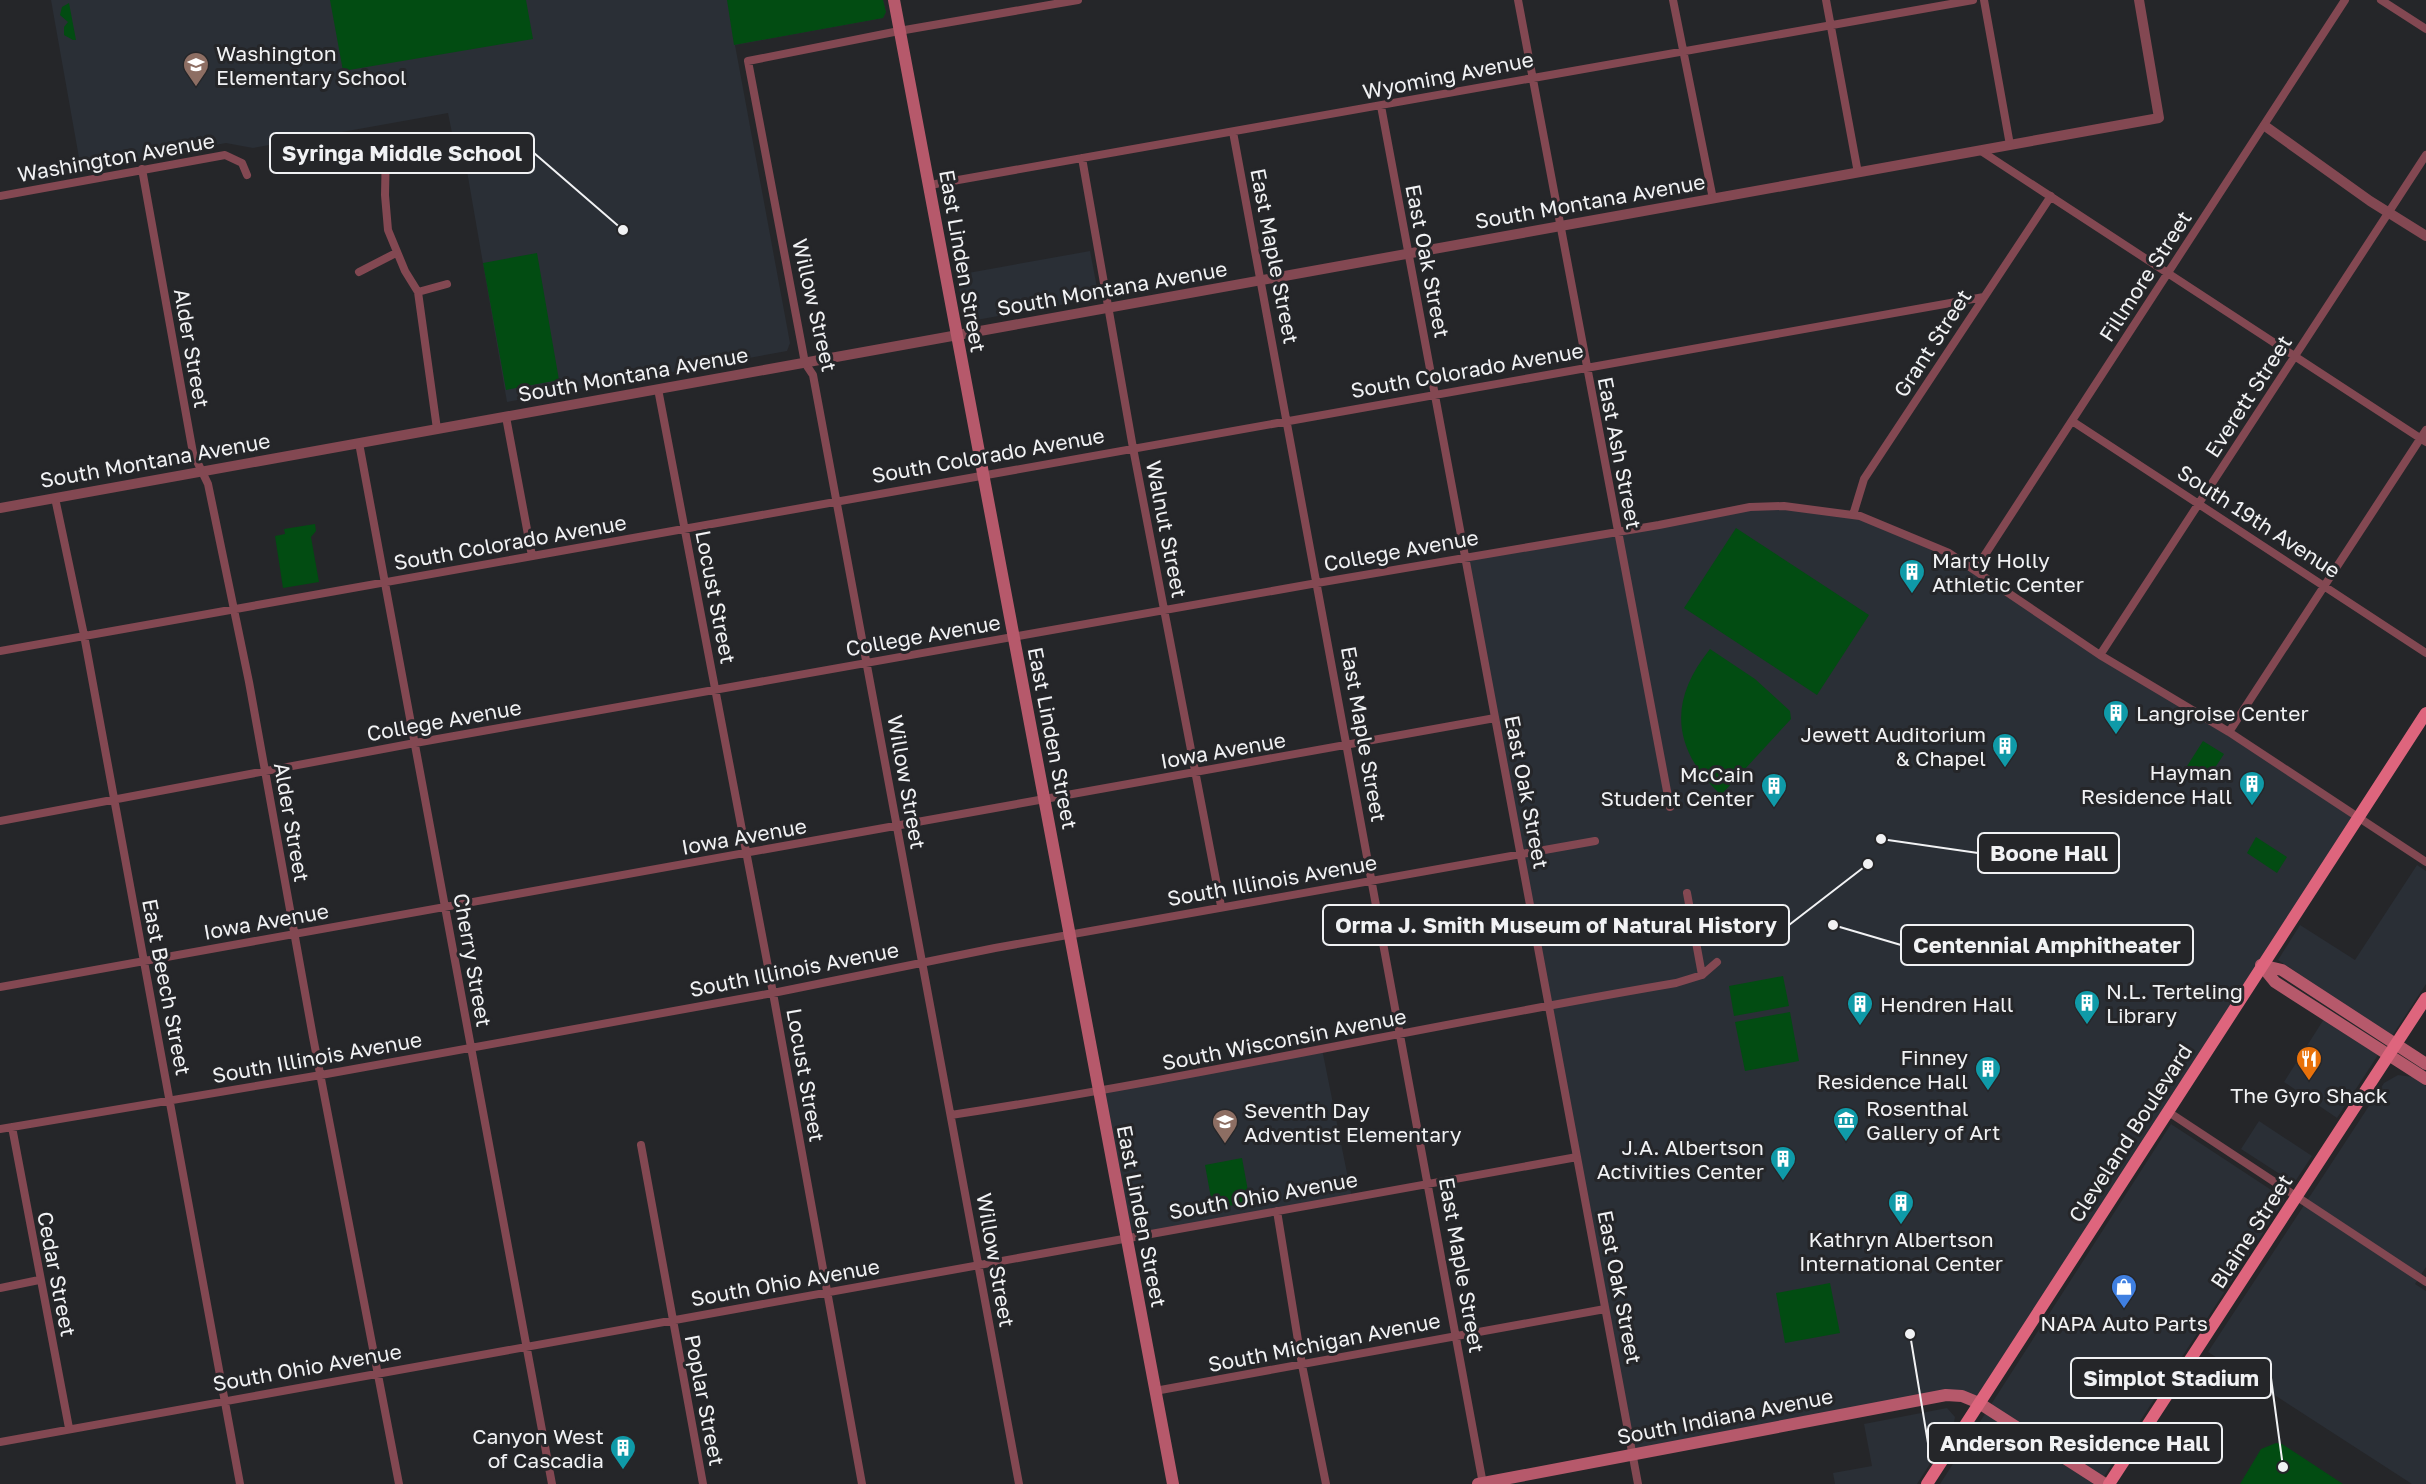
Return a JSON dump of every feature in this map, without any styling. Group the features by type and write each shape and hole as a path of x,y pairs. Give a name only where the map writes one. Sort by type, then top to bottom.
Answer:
{"main road":[{"name":"East Linden Street","path":"894,0 1173,1484"},
{"name":"Cleveland Boulevard","path":"1927,1484 2426,713"},
{"path":"2261,965 2275,982 2393,1049 2426,1064"},
{"name":"Blaine Street","path":"2107,1484 2426,998"},
{"path":"2393,1049 2426,1079"},
{"name":"South Indiana Avenue","path":"1481,1484 1946,1395 1962,1396 1979,1403 2107,1484"}],"street":[{"path":"899,31 1078,0"},
{"name":"East Ash Street","path":"1518,0 1670,807"},
{"path":"1674,0 1713,199"},
{"path":"1827,0 1858,173"},
{"name":"Wyoming Avenue","path":"930,184 1973,0"},
{"path":"1984,0 2010,146"},
{"name":"South Montana Avenue","path":"0,508 2159,118 2139,0"},
{"name":"Fillmore Street","path":"1975,570 2345,0"},
{"path":"2380,0 2426,30"},
{"name":"Willow Street","path":"899,31 748,62 805,363 813,375 1018,1484"},
{"name":"East Oak Street","path":"1381,106 1638,1484"},
{"path":"2265,126 2389,213 2426,236"},
{"name":"East Maple Street","path":"1233,132 1429,1184 1481,1484"},
{"path":"386,147 388,230 396,253 418,292 437,429"},
{"path":"1981,151 2423,440"},
{"name":"Washington Avenue","path":"0,196 225,155 237,159 247,175"},
{"name":"Everett Street","path":"2100,655 2426,155"},
{"name":"Walnut Street","path":"1082,158 1133,447 1221,906"},
{"name":"Alder Street","path":"142,169 193,453 208,484 265,771 399,1484"},
{"name":"Grant Street","path":"1853,515 1864,479 2051,196"},
{"path":"359,272 396,253"},
{"path":"418,292 447,284"},
{"name":"South Colorado Avenue","path":"0,651 1133,447 1984,297"},
{"name":"Locust Street","path":"658,389 773,993 862,1484"},
{"path":"506,417 532,556"},
{"name":"South 19th Avenue","path":"2072,421 2426,652"},
{"path":"2229,732 2423,440 2426,430"},
{"name":"Cherry Street","path":"359,443 552,1484"},
{"name":"East Beech Street","path":"56,498 84,635 240,1484"},
{"name":"College Avenue","path":"0,821 415,743 1317,583 1750,507 1784,506 1853,515 1884,524 1949,553 2100,655 2229,732 2426,862"},
{"name":"Iowa Avenue","path":"0,987 1495,718"},
{"name":"South Illinois Avenue","path":"0,1129 321,1075 773,993 922,962 1221,906 1595,841"},
{"path":"1687,893 1702,975"},
{"path":"1702,975 1717,962"},
{"name":"South Wisconsin Avenue","path":"951,1115 1099,1092 1690,980 1702,975"},
{"path":"2167,1111 2426,1282"},
{"name":"Cedar Street","path":"12,1127 39,1280 69,1428"},
{"name":"Poplar Street","path":"640,1145 702,1484"},
{"name":"South Ohio Avenue","path":"0,1442 1577,1157"},
{"path":"1277,1211 1302,1365 1326,1484"},
{"path":"0,1288 39,1280"},
{"name":"South Michigan Avenue","path":"1155,1391 1605,1308"}],"shaded area":[{"path":"51,0 883,0 886,12 883,18 735,45 790,343 787,351 507,402 463,148 455,148 448,113 253,148 226,143 81,169"},
{"path":"1090,251 1099,298 965,322 957,275"},
{"path":"1750,507 1860,516 1949,553 2358,818 1979,1403 1962,1396 1632,1453 1465,557"},
{"path":"2417,865 2426,871 2426,984 2392,1036 2278,960 2300,925 2355,960"},
{"path":"2324,1019 2378,1055 2337,1118 2284,1082"},
{"name":"Seventh Day Adventist Elementary","path":"1322,1049 1352,1198 1126,1237 1099,1092"},
{"path":"2398,1075 2413,1077 2426,1086 2426,1267 2415,1284 2426,1291 2426,1484 2412,1484 2208,1352 2384,1083"},
{"path":"2259,1121 2312,1156 2294,1183 2241,1149"},
{"path":"2171,1124 2285,1199 2099,1484 1940,1484"},
{"path":"1947,1408 1955,1417 1953,1428 1917,1484 1835,1484 1833,1473 1872,1466 1864,1424"}],"green space":[{"path":"330,0 526,0 533,39 343,71"},
{"path":"727,0 883,0 886,12 883,18 734,45"},
{"path":"69,3 76,40 64,35 64,27 68,22 60,15 62,7"},
{"path":"537,253 559,380 506,390 483,263"},
{"path":"315,524 316,531 311,537 319,582 283,588 275,536 285,534 284,529"},
{"path":"1736,528 1869,615 1817,695 1684,608"},
{"path":"1710,649 1755,679 1790,711 1791,719 1721,795 1705,778 1693,760 1685,742 1681,724 1682,706 1687,687 1696,668"},
{"path":"2203,741 2224,754 2205,783 2184,771"},
{"path":"2256,837 2287,857 2277,873 2247,853"},
{"path":"1783,976 1789,1006 1734,1016 1729,986"},
{"path":"1790,1012 1799,1061 1745,1071 1735,1022"},
{"path":"1242,1158 1250,1202 1213,1209 1205,1165"},
{"path":"1830,1283 1840,1333 1785,1343 1776,1293"},
{"path":"2276,1443 2282,1444 2343,1484 2240,1484 2261,1449"}],"place":[{"name":"Washington Elementary School","path":"196,88"},
{"name":"Syringa Middle School","path":"623,230"},
{"name":"Marty Holly Athletic Center","path":"1912,595"},
{"name":"Langroise Center","path":"2116,736"},
{"name":"Jewett Auditorium & Chapel","path":"2005,769"},
{"name":"Hayman Residence Hall","path":"2252,807"},
{"name":"McCain Student Center","path":"1774,809"},
{"name":"Boone Hall","path":"1881,839"},
{"name":"Orma J. Smith Museum of Natural History","path":"1868,864"},
{"name":"Centennial Amphitheater","path":"1833,925"},
{"name":"N.L. Terteling Library","path":"2087,1026"},
{"name":"Hendren Hall","path":"1860,1027"},
{"name":"The Gyro Shack","path":"2309,1082"},
{"name":"Finney Residence Hall","path":"1988,1092"},
{"name":"Rosenthal Gallery of Art","path":"1846,1143"},
{"name":"Seventh Day Adventist Elementary","path":"1225,1145"},
{"name":"J.A. Albertson Activities Center","path":"1783,1182"},
{"name":"Kathryn Albertson International Center","path":"1901,1226"},
{"name":"NAPA Auto Parts","path":"2124,1310"},
{"name":"Anderson Residence Hall","path":"1910,1334"},
{"name":"Simplot Stadium","path":"2283,1467"},
{"name":"Canyon West of Cascadia","path":"623,1471"}]}
